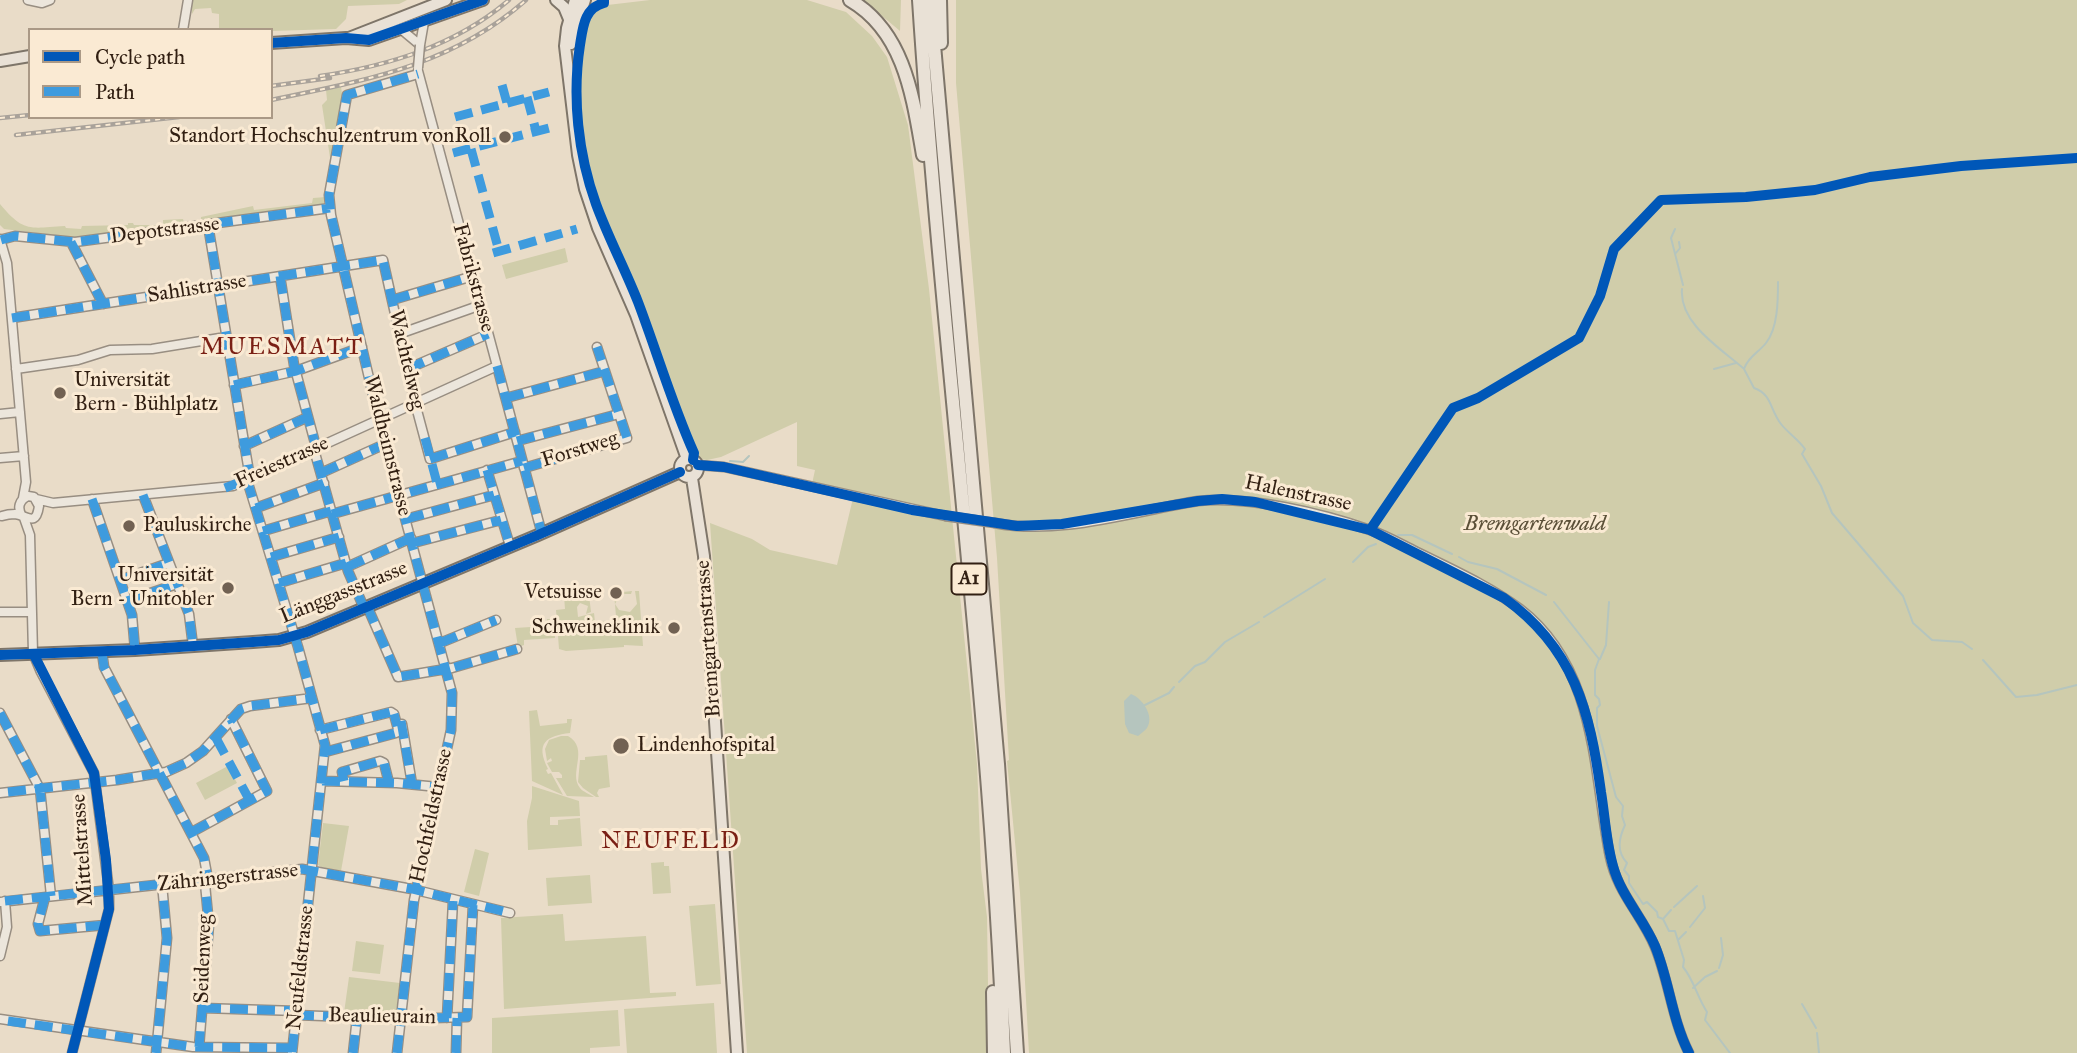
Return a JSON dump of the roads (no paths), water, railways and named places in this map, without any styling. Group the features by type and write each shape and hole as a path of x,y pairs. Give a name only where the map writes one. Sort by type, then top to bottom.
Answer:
{"highway":[{"path":"850,0 879,22 901,62 912,97 934,200"},
{"name":"A1","path":"919,0 934,200 977,661 1004,1053"},
{"name":"A1","path":"930,0 998,764 1017,1053"},
{"path":"940,0 941,110"},
{"path":"994,1053 992,952 996,915"},
{"path":"1014,1004 1024,1053"}],"main road":[{"path":"346,38 426,4 446,0"},
{"path":"273,43 346,38 369,40 483,0"},
{"path":"556,0 565,7 569,19"},
{"path":"575,0 565,46 578,155 585,189 598,228 636,316 687,459"},
{"path":"568,68 573,33 585,0"},
{"path":"424,22 426,4"},
{"path":"0,61 28,56"},
{"path":"687,459 698,465 697,474 692,478 686,478 680,472 680,466 687,459"},
{"name":"Länggassstrasse","path":"0,655 135,650 278,640 295,636 542,534 680,472"},
{"name":"Bremgartenstrasse","path":"692,478 704,556 737,1053"}],"street":[{"path":"28,0 43,3 50,0"},
{"path":"183,28 188,0"},
{"name":"Fabrikstrasse","path":"424,22 419,41 418,71 542,534"},
{"path":"402,30 419,41"},
{"name":"Waldheimstrasse","path":"418,71 347,94 329,195 379,420 423,582"},
{"name":"Depotstrasse","path":"0,240 15,236 71,242 330,208"},
{"name":"Neufeldstrasse","path":"208,225 249,479 295,636 325,752 292,1050"},
{"path":"0,240 7,263 24,456 26,482 19,508 30,535 34,655"},
{"path":"71,242 73,251 103,304"},
{"name":"Sahlistrasse","path":"12,318 383,260"},
{"name":"Wachtelweg","path":"383,260 430,459 516,437"},
{"path":"280,276 296,371 346,565 397,677 447,668 517,649"},
{"path":"392,300 473,276"},
{"path":"399,334 481,305"},
{"path":"407,369 488,334"},
{"path":"16,369 78,360 110,350 152,349 226,337"},
{"path":"234,385 296,371 362,347"},
{"name":"Forstweg","path":"523,464 625,440 627,436 597,347"},
{"name":"Freiestrasse","path":"36,498 53,503 225,488 497,366"},
{"path":"506,398 605,371"},
{"path":"0,414 20,412"},
{"path":"516,437 620,414"},
{"path":"244,446 308,417"},
{"path":"256,508 322,478 385,444"},
{"path":"0,458 24,456"},
{"path":"263,531 487,470 523,464"},
{"name":"Halenstrasse","path":"698,465 724,467 945,516 1017,526 1053,526 1198,500 1255,502 1379,533 1485,587 1522,611 1556,648 1576,684 1598,770 1613,868 1623,893 1654,944 1689,1053"},
{"path":"487,470 510,546"},
{"path":"26,482 39,506 30,535"},
{"path":"143,495 191,618 193,646"},
{"path":"406,519 494,495"},
{"path":"1,516 22,499 28,496 36,498"},
{"path":"92,499 134,624 135,650"},
{"name":"Freiestrasse","path":"37,515 53,503"},
{"path":"1,516 30,519 37,515"},
{"path":"279,583 346,565 412,540 500,520"},
{"path":"271,557 339,537"},
{"path":"120,580 169,563"},
{"name":"Hochfeldstrasse","path":"397,1053 416,890 453,717 447,668 423,582"},
{"path":"127,601 177,584"},
{"path":"0,612 32,612"},
{"path":"440,643 496,620"},
{"name":"Seidenweg","path":"102,652 104,667 204,858 209,925 199,1047"},
{"name":"Mittelstrasse","path":"34,655 93,769 97,782 109,890 105,925 72,1053"},
{"path":"0,793 160,774 198,755 241,709 312,698"},
{"path":"320,730 391,712 401,719 412,784"},
{"path":"0,713 40,789 48,897 38,924 40,931 105,925"},
{"path":"325,752 396,733 398,730 394,714"},
{"path":"191,832 267,791 231,719"},
{"path":"344,781 342,772 380,761 384,764 389,783"},
{"path":"322,781 438,787"},
{"name":"Zähringerstrasse","path":"3,902 302,869 416,890 510,913"},
{"path":"156,1053 167,938 162,884"},
{"path":"453,901 452,1018 456,1053"},
{"path":"0,956 7,927 3,902"},
{"name":"Beaulieurain","path":"203,1008 401,1019 467,1017 473,905"},
{"path":"353,1053 357,1017"},
{"path":"0,1019 199,1047 292,1050"}],"waterway":[{"path":"1675,229 1671,238 1683,285"},
{"path":"1676,253 1680,248 1679,242"},
{"path":"1778,282 1773,330 1766,343 1744,369 1754,388 1768,398 1777,419 1805,449 1802,454 1821,486 1832,513 1903,596 1913,623 1932,640 1962,642 1972,649"},
{"path":"1682,289 1687,313 1694,324 1743,368"},
{"path":"1714,369 1736,363"},
{"path":"730,461 743,462 749,456"},
{"path":"1398,535 1412,535 1452,554"},
{"path":"1353,562 1368,547 1376,544"},
{"path":"1459,557 1497,569 1546,595"},
{"path":"1264,617 1325,579"},
{"path":"1554,602 1599,659 1595,670 1595,695 1600,705 1597,708 1597,726 1616,797 1623,806 1625,825 1620,849 1627,863 1624,870 1629,876 1629,883 1643,904 1647,902 1657,912 1658,917 1663,919 1669,931 1675,931 1684,960 1683,967 1707,1012 1705,1020 1730,1053"},
{"path":"1600,659 1606,645 1609,602"},
{"path":"1179,682 1225,642 1259,622"},
{"path":"1983,660 2016,697 2077,685"},
{"path":"1145,705 1169,693 1174,687"},
{"path":"1674,907 1697,886"},
{"path":"1690,927 1705,908 1703,896"},
{"path":"1663,919 1671,910"},
{"path":"1679,939 1686,932"},
{"path":"1719,968 1723,955 1721,938"},
{"path":"1693,988 1717,971"},
{"path":"1802,1004 1816,1028"},
{"path":"1817,1033 1819,1053"}],"railway":[{"path":"320,76 371,66 420,52 466,30 509,0"},
{"path":"273,100 374,77 437,55 468,41 526,0"},
{"path":"273,86 330,78"},
{"path":"0,118 28,115"},
{"path":"16,135 161,119"}],"place":[{"name":"Standort Hochschulzentrum vonRoll","path":"505,137"},
{"name":"Universität Bern - Bühlplatz","path":"60,393"},
{"name":"Pauluskirche","path":"129,526"},
{"name":"Universität Bern - Unitobler","path":"228,588"},
{"name":"Vetsuisse","path":"616,593"},
{"name":"Schweineklinik","path":"674,628"},
{"name":"Lindenhofspital","path":"621,746"}],"district":[{"name":"MUESMATT","path":"282,348"},
{"name":"NEUFELD","path":"671,842"}],"park label":[{"name":"Bremgartenwald","path":"1535,525"}]}
